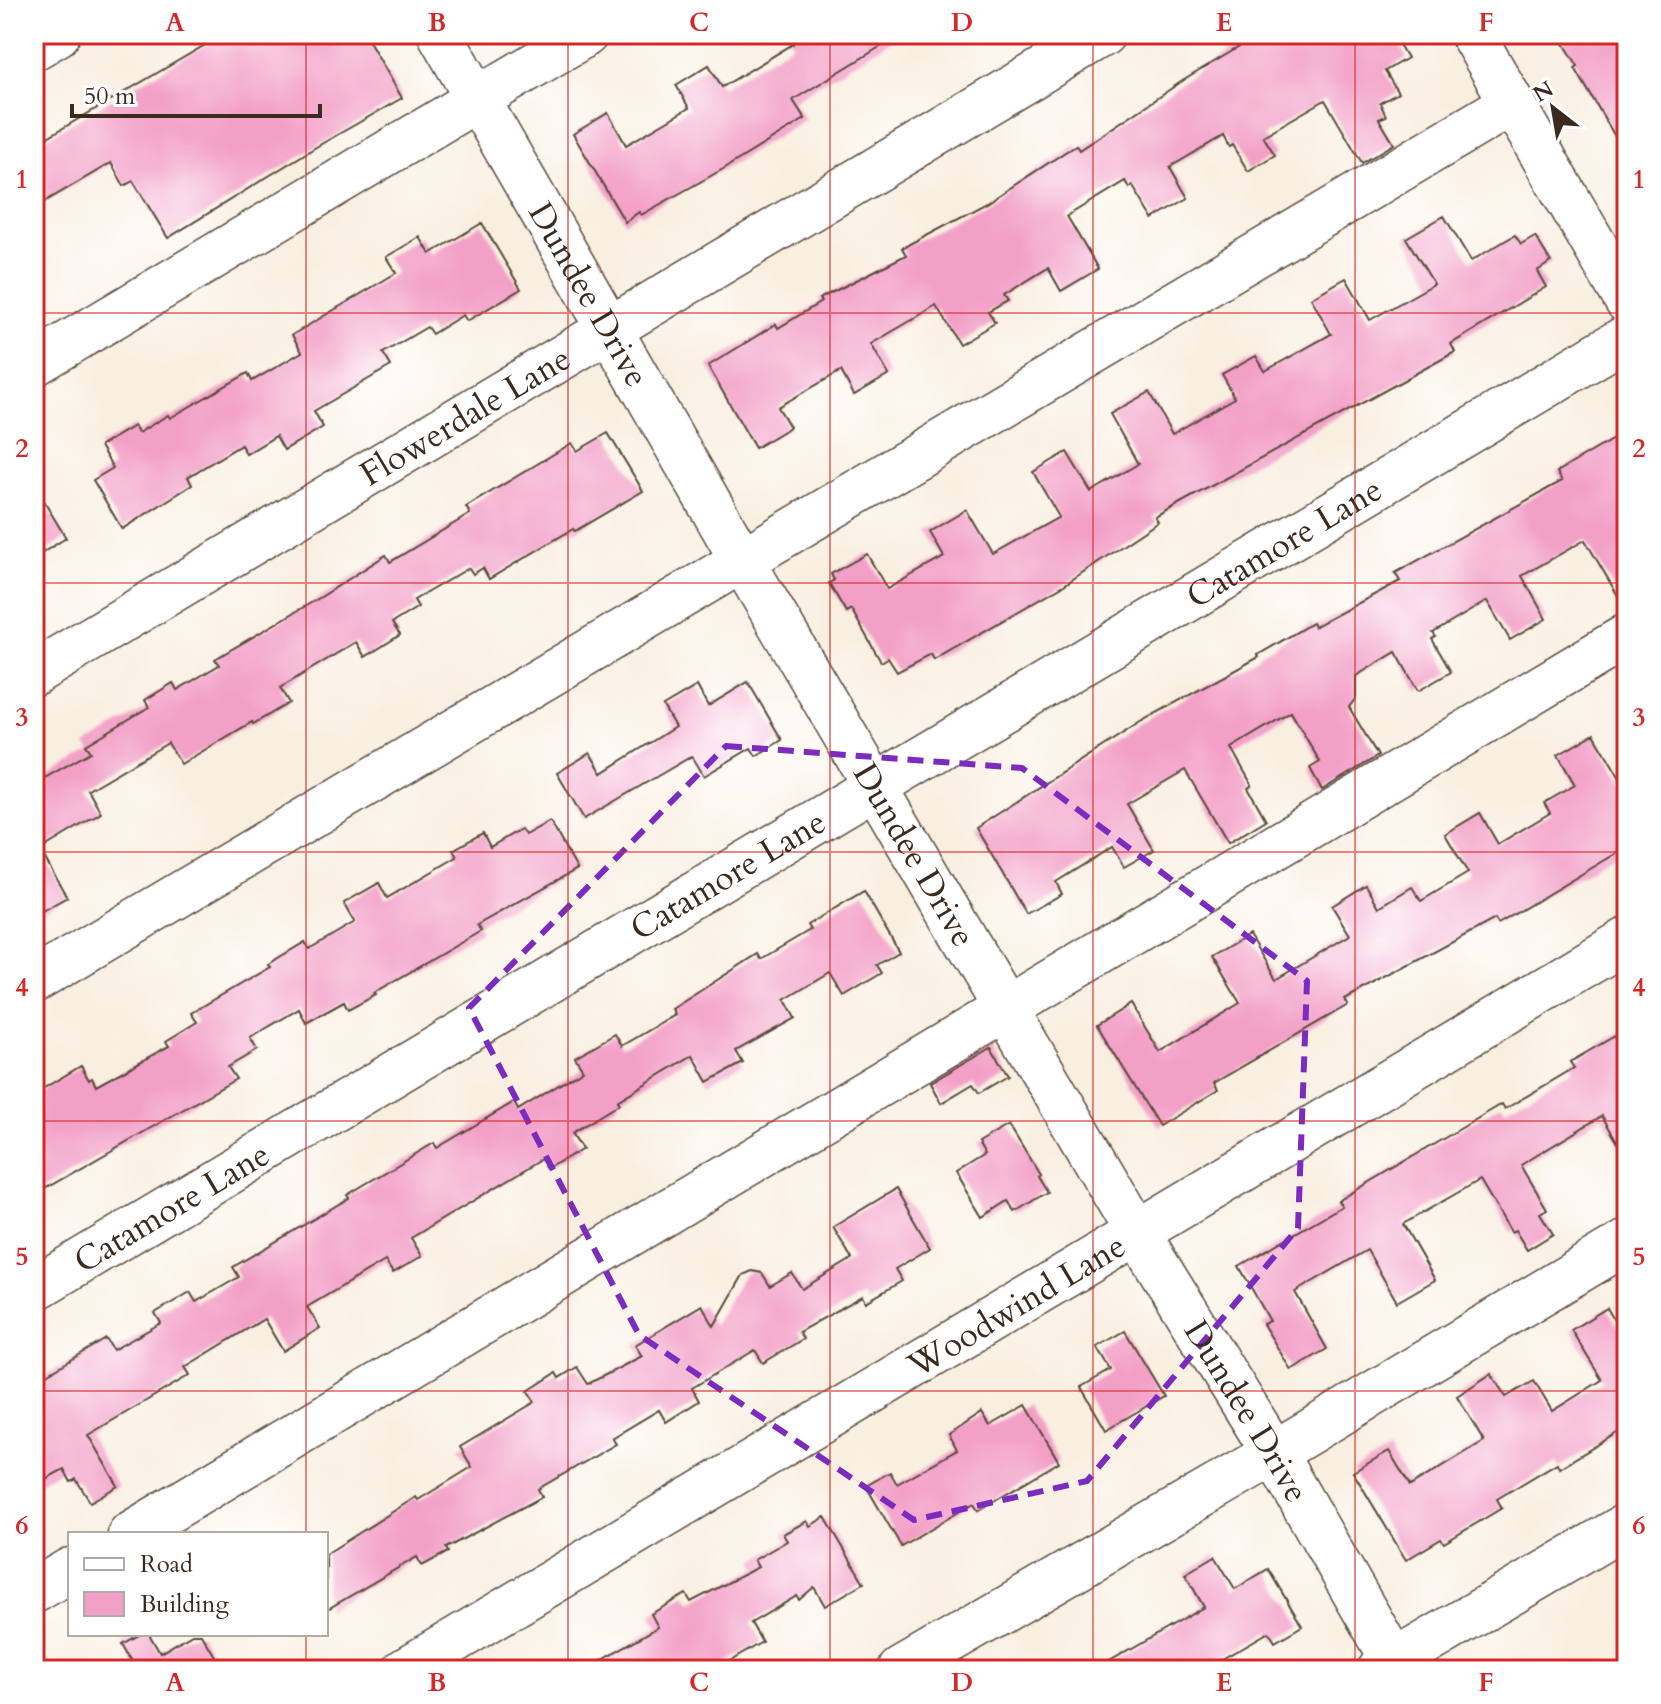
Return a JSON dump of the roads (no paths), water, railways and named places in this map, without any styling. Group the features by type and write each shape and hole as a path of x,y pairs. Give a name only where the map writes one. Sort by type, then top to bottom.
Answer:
{"street":[{"path":"34,48 58,34"},
{"name":"Dundee Drive","path":"440,34 742,560 1137,1232 1274,1453 1391,1667"},
{"path":"34,364 586,34"},
{"name":"Flowerdale Lane","path":"34,673 1103,34"},
{"path":"1472,34 1627,301"},
{"path":"34,981 1512,103"},
{"name":"Catamore Lane","path":"34,1289 1627,337"},
{"path":"133,1532 1627,636"},
{"name":"Woodwind Lane","path":"405,1670 1627,940"},
{"path":"901,1670 1274,1453 1627,1242"},
{"path":"1391,1667 1627,1525"},
{"path":"34,1591 68,1571"}]}
